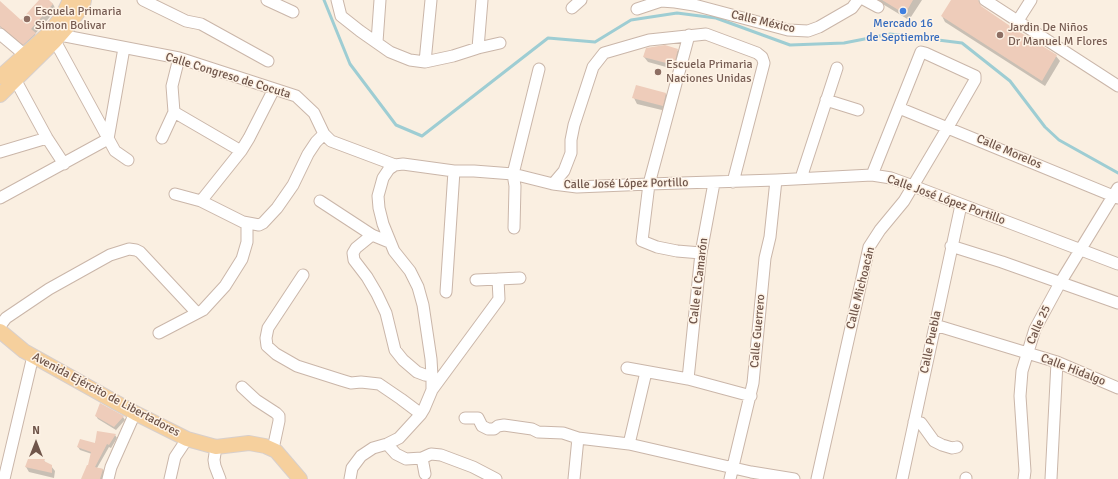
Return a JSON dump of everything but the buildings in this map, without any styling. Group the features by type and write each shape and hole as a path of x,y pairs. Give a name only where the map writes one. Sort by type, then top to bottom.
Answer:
{"main road":[{"path":"0,77 49,33 63,15 70,0"},
{"path":"0,95 16,81 69,25 83,5 84,0"},
{"name":"Avenida Ejército de Libertadores","path":"0,331 24,351 135,413 187,439 216,447 249,443 273,449"},
{"path":"273,449 276,450 300,479"}],"street":[{"path":"143,0 186,21 201,24 268,60"},
{"path":"267,0 293,12"},
{"path":"337,0 341,16 390,52 410,60 426,62 500,43"},
{"path":"376,42 380,0"},
{"path":"426,62 431,0"},
{"path":"478,48 482,0"},
{"path":"572,8 581,0"},
{"name":"Calle México","path":"637,9 661,1 675,2 694,5 788,30 808,31 819,27 852,8 858,0"},
{"path":"865,0 878,7"},
{"path":"985,0 1118,86"},
{"path":"1018,22 1031,0"},
{"path":"0,34 25,55"},
{"path":"553,184 567,165 571,153 571,140 574,125 594,67 604,53 649,40 706,34 757,53 762,57 764,63 733,182"},
{"path":"689,35 649,184 642,241 657,247 677,251 701,253"},
{"path":"57,38 108,139 115,151 128,160"},
{"name":"Calle Congreso de Cocuta","path":"57,38 179,58 296,96 314,113 324,134"},
{"path":"108,139 124,48"},
{"name":"Calle Michoacán","path":"817,479 869,247 880,230 904,201 975,80 975,76 921,52 899,108"},
{"path":"162,138 174,112 172,86 179,58"},
{"path":"801,178 837,68"},
{"path":"514,228 515,186 513,174 539,69"},
{"path":"16,81 47,138 64,164"},
{"path":"201,201 241,151 274,89"},
{"path":"826,100 858,110"},
{"path":"872,176 899,108"},
{"name":"Calle Morelos","path":"899,108 1116,194"},
{"path":"174,112 241,151"},
{"path":"176,194 201,201 243,222 259,225 264,223 277,208 293,185 308,154 316,142 324,134 331,141 395,165"},
{"path":"0,152 16,149 47,138"},
{"path":"0,198 108,139"},
{"name":"Calle José López Portillo","path":"395,165 403,164 454,171 513,174 553,184 577,187 714,183 801,178 872,176 891,178 1118,264"},
{"path":"395,165 389,169 383,178 378,196 379,208 389,242 394,251 410,271 418,288 422,305 432,376 432,390"},
{"path":"446,292 454,171"},
{"name":"Calle Guerrero","path":"730,479 753,383 765,258 770,237 776,180"},
{"name":"Calle el Camarón","path":"688,379 701,253 714,183"},
{"name":"Calle 25","path":"1024,479 1025,471 1020,396 1022,371 1027,352 1035,329 1060,283 1116,194"},
{"path":"320,200 372,236 389,242"},
{"name":"Calle Puebla","path":"902,479 961,205"},
{"path":"159,333 203,310 225,286 242,259 247,242 247,223"},
{"path":"372,236 352,252 354,260 377,294 386,314 395,350 403,360 417,372 432,376"},
{"path":"951,246 1002,262 1118,303"},
{"path":"0,326 6,318 37,297 96,262 110,255 129,249 140,252 197,313"},
{"path":"303,275 268,328 266,338 268,346 276,354 296,366 352,383 361,382 380,384 421,414"},
{"path":"476,280 520,278"},
{"path":"350,479 352,468 361,456 373,448 387,444 399,438 421,414 432,390 499,299 498,279"},
{"name":"Calle Hidalgo","path":"935,325 1057,362 1118,388"},
{"path":"4,479 33,356"},
{"path":"1051,479 1057,362"},
{"path":"627,368 688,379 751,396"},
{"path":"629,444 646,372"},
{"path":"242,387 256,400 276,413 278,416 279,421 273,449"},
{"path":"108,479 111,467 135,413"},
{"path":"465,418 478,418 482,426 488,429 494,429 498,426 504,425 538,432 563,433 578,438 629,444 794,479"},
{"path":"914,422 921,423 934,441 952,448 957,447"},
{"path":"574,479 578,438"},
{"path":"170,479 175,458 187,439"},
{"path":"387,444 396,454 406,459 422,458 431,454 440,455 473,467 496,479"},
{"path":"216,447 214,460 220,479"},
{"path":"422,458 425,474"}],"waterway":[{"path":"324,0 350,64 396,125 422,136 548,38 595,42 631,20 677,13 716,18 790,45 844,43 890,34 962,43 1010,81 1045,127 1059,140 1118,173"}],"place":[{"name":"Mercado 16 de Septiembre","path":"903,11"},
{"name":"Escuela Primaria Simon Bolivar","path":"27,19"},
{"name":"Jardin De Niños Dr Manuel M Flores","path":"1000,35"},
{"name":"Escuela Primaria Naciones Unidas","path":"658,72"}]}
